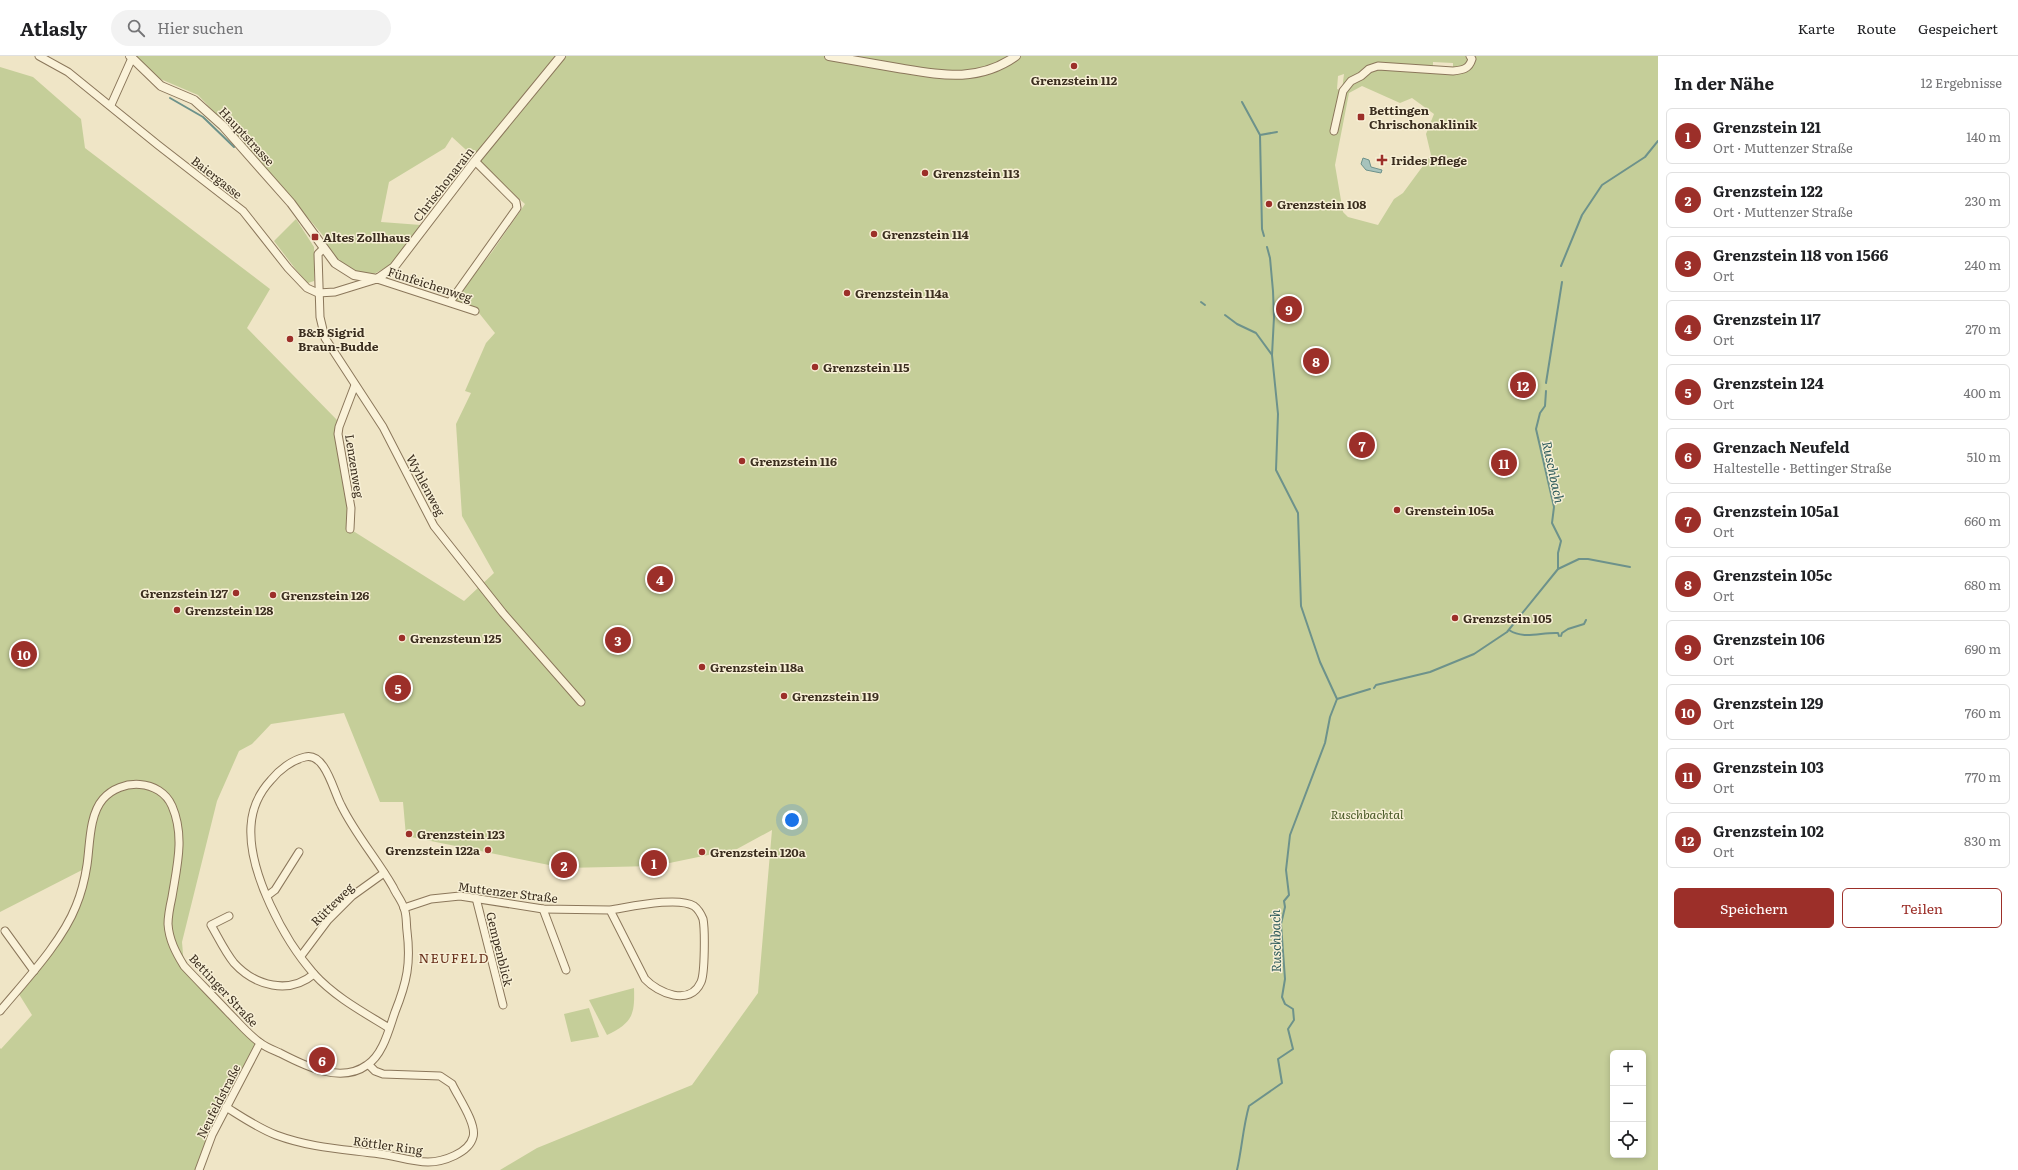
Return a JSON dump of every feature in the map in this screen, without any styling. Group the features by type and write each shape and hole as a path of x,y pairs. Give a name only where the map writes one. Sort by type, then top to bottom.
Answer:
{"street":[{"name":"Baiergasse","path":"40,56 68,72 243,211 288,268 307,288 318,293"},
{"name":"Chrischonarain","path":"377,279 394,267 475,161 561,56"},
{"path":"829,56 938,75 958,76 991,69 1016,56"},
{"path":"1334,131 1343,91 1351,81 1361,76 1369,69 1378,66 1453,71 1463,70 1470,66 1472,59 1470,56"},
{"path":"111,105 131,57"},
{"name":"Hauptstrasse","path":"131,57 161,86 194,100 223,126 291,203 325,252"},
{"path":"450,302 517,208 516,202 475,161"},
{"path":"325,252 335,263 354,275 377,279"},
{"name":"Wyhlenweg","path":"325,252 318,254 318,293 321,325 325,338 383,427 434,526 503,613 581,702"},
{"path":"318,293 335,292 377,279"},
{"name":"Fünfeichenweg","path":"377,279 475,311"},
{"name":"Lenzenweg","path":"350,529 351,508 338,434 339,427 355,385"},
{"path":"369,1065 377,1054 389,1028 407,979 410,951 404,908 384,873 358,837 341,805 322,762 312,756 304,757 287,765 275,776 259,796 254,810 251,826 253,853 257,871 278,920 314,974 352,1006 389,1028"},
{"name":"Bettinger Straße","path":"0,1011 34,971 66,925 76,906 87,868 95,816 102,800 109,793 124,785 146,785 162,792 170,801 178,825 180,853 168,924 175,953 195,978 260,1043 300,1063 324,1072 342,1073 356,1071 369,1065"},
{"path":"267,896 275,890 299,852"},
{"name":"Rütteweg","path":"301,956 328,920 352,896 384,873"},
{"name":"Muttenzer Straße","path":"404,908 446,896 476,898 543,909 610,910 657,903 687,903 696,907 703,919 704,973 701,983 695,990 685,996 672,996 651,986 645,980 610,910"},
{"name":"Gempenblick","path":"476,898 503,1005"},
{"path":"543,909 566,970"},
{"path":"229,916 211,925 232,961 252,978 272,985 287,986 304,982 314,974"},
{"path":"5,932 34,971"},
{"name":"Neufeldstraße","path":"199,1170 212,1135 260,1043"},
{"name":"Röttler Ring","path":"226,1107 255,1126 274,1135 321,1148 380,1154 428,1162 444,1160 458,1154 468,1146 473,1138 474,1128 452,1084 446,1079 440,1076 383,1074 375,1071 369,1065"}],"green space":[{"name":"Ruschbachtal","path":"135,56 1658,56 1658,1170 500,1170 537,1148 692,1085 758,993 772,830 737,849 655,866 564,868 406,836 403,802 380,802 344,713 271,724 252,744 239,751 217,801 182,942 184,966 260,1043 226,1107 199,1170 0,1170 0,1048 1,1049 32,1015 17,991 69,919 86,868 0,912 0,67 33,77 81,119 85,148 270,289 247,328 337,420 350,529 464,601 494,573 462,516 456,424 471,393 465,391 486,343 495,333 475,308 454,300 492,252 525,204 452,137 445,148 389,182 381,222 421,225 390,265 374,274 354,271 337,260 323,241 326,239 252,152 198,95 158,78","holes":["1433,62 1453,63 1453,68 1433,67","1344,74 1342,91 1337,89 1338,76","1362,86 1400,103 1412,98 1434,114 1426,134 1431,155 1403,193 1394,199 1378,225 1348,217 1343,212 1335,165 1349,93"]},
{"path":"296,219 314,247 314,281 308,283 274,241"},
{"path":"634,988 634,1005 630,1017 622,1026 607,1035 589,1000"},
{"path":"589,1008 599,1037 571,1042 564,1014"}],"water":[{"path":"1363,158 1369,160 1371,167 1382,170 1381,173 1366,170 1361,164"}],"waterway":[{"path":"170,98 203,117 234,147"},
{"path":"1242,102 1260,135 1262,229 1264,236"},
{"path":"1260,135 1277,132"},
{"name":"Ruschbach","path":"1561,266 1582,215 1602,185 1645,157 1658,141"},
{"path":"1267,247 1270,258 1273,291 1274,317 1272,355 1278,414 1276,470 1298,513 1301,606 1320,662 1337,699"},
{"name":"Ruschbach","path":"1546,383 1562,282"},
{"path":"1201,302 1205,305"},
{"path":"1225,315 1237,324 1256,333 1272,355"},
{"name":"Ruschbach","path":"1374,688 1376,685 1430,672 1474,654 1507,632 1558,569 1558,553 1561,541 1552,523 1554,507 1536,429 1540,413 1545,406 1546,391"},
{"path":"1558,569 1579,559 1588,559 1630,567"},
{"path":"1561,636 1562,633 1568,629 1584,624 1586,620"},
{"path":"1509,630 1521,635 1558,633 1559,636"},
{"name":"Ruschbach","path":"1237,1170 1249,1106 1282,1083 1278,1059 1293,1049 1288,1029 1294,1020 1293,1009 1285,1004 1282,997 1285,979 1281,924 1285,907 1284,901 1289,895 1286,870 1290,835 1325,743 1330,717 1337,699 1370,689"}],"place":[{"name":"Grenzstein 112","path":"1074,66"},
{"name":"Bettingen Chrischonaklinik","path":"1361,117"},
{"name":"Irides Pflege","path":"1382,160"},
{"name":"Grenzstein 113","path":"925,173"},
{"name":"Grenzstein 108","path":"1269,204"},
{"name":"Grenzstein 114","path":"874,234"},
{"name":"Altes Zollhaus","path":"315,237"},
{"name":"Grenzstein 114a","path":"847,293"},
{"name":"Grenzstein 106","path":"1289,309"},
{"name":"B&B Sigrid Braun-Budde","path":"290,339"},
{"name":"Grenzstein 105c","path":"1316,361"},
{"name":"Grenzstein 115","path":"815,367"},
{"name":"Grenzstein 102","path":"1523,385"},
{"name":"Grenzstein 105a1","path":"1362,445"},
{"name":"Grenzstein 116","path":"742,461"},
{"name":"Grenzstein 103","path":"1504,463"},
{"name":"Grenstein 105a","path":"1397,510"},
{"name":"Grenzstein 117","path":"660,579"},
{"name":"Grenzstein 127","path":"236,593"},
{"name":"Grenzstein 126","path":"273,595"},
{"name":"Grenzstein 128","path":"177,610"},
{"name":"Grenzstein 105","path":"1455,618"},
{"name":"Grenzsteun 125","path":"402,638"},
{"name":"Grenzstein 118 von 1566","path":"618,640"},
{"name":"Grenzstein 129","path":"24,654"},
{"name":"Grenzstein 118a","path":"702,667"},
{"name":"Grenzstein 124","path":"398,688"},
{"name":"Grenzstein 119","path":"784,696"},
{"name":"Grenzstein 123","path":"409,834"},
{"name":"Grenzstein 122a","path":"488,850"},
{"name":"Grenzstein 120a","path":"702,852"},
{"name":"Grenzstein 121","path":"654,863"},
{"name":"Grenzstein 122","path":"564,865"},
{"name":"Grenzach Neufeld","path":"322,1060"}],"district":[{"name":"NEUFELD","path":"454,957"}]}
